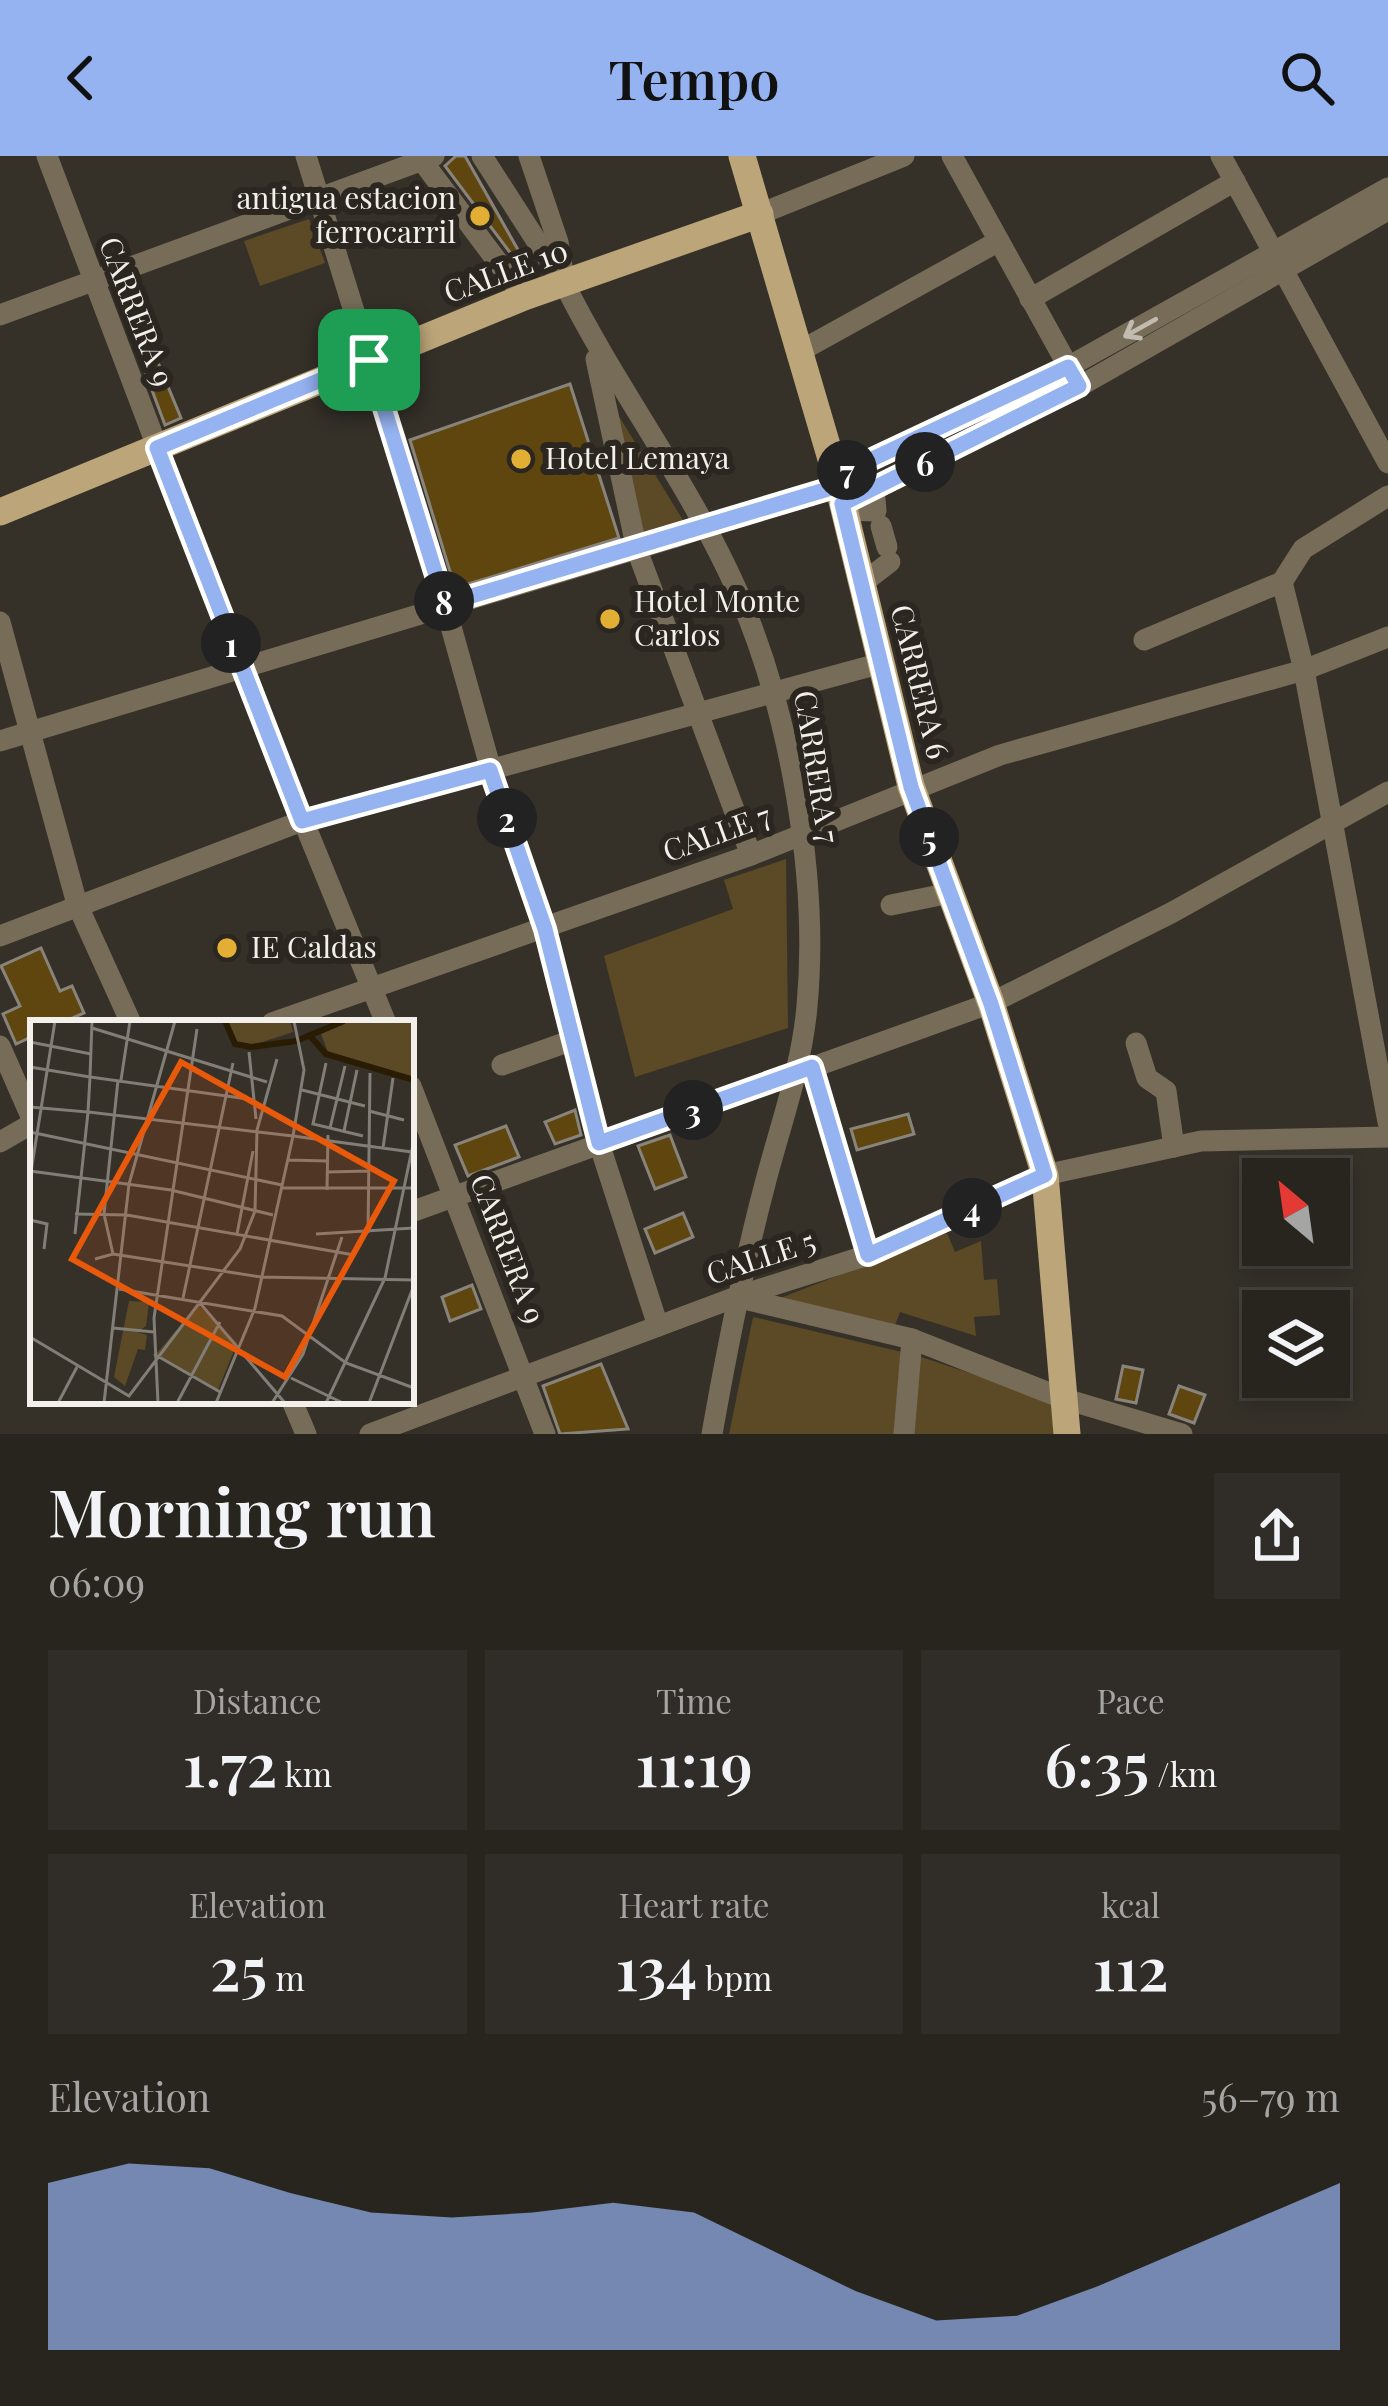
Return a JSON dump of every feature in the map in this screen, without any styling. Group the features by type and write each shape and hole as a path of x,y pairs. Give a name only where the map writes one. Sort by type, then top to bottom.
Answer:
{"main road":[{"name":"CARRERA 6","path":"742,156 802,350 911,787 991,1004 1045,1175 1067,1434"},
{"name":"CALLE 10","path":"0,512 524,297 760,214"}],"street":[{"name":"CARRERA 9","path":"47,156 242,671 385,1020"},
{"path":"306,156 445,604 490,770 545,929 599,1143 658,1326"},
{"path":"482,156 565,285"},
{"name":"CARRERA 7","path":"529,156 558,242 565,285 716,545 776,692 799,836 808,920 802,1071 736,1297 712,1434"},
{"name":"CALLE 10","path":"760,214 904,156"},
{"path":"952,156 1074,376"},
{"path":"1221,156 1388,463"},
{"path":"0,316 429,159 524,297"},
{"path":"1030,299 1235,181"},
{"path":"1281,260 1388,188"},
{"path":"0,740 242,671 445,604 724,521 874,488 1281,260 1388,210"},
{"path":"802,350 999,241"},
{"path":"592,338 637,550 694,714 751,855"},
{"path":"840,494 1074,376"},
{"path":"1144,640 1282,582 1303,549 1388,496"},
{"path":"860,585 886,545"},
{"path":"1282,582 1304,670 1388,1122"},
{"path":"0,622 77,904 130,1020"},
{"name":"CALLE 7","path":"281,1020 751,855 911,787 1138,712 1304,670 1388,637"},
{"path":"0,937 302,821 878,664"},
{"path":"414,1211 991,1004 1388,792"},
{"path":"891,905 950,893"},
{"path":"502,1065 573,1040"},
{"path":"1136,1043 1147,1078 1166,1091 1174,1147"},
{"path":"0,1046 30,1115"},
{"path":"802,1071 868,1255"},
{"name":"CARRERA 9","path":"414,1094 545,1434"},
{"path":"0,1142 30,1124"},
{"name":"CALLE 5","path":"370,1434 736,1297 868,1255 1045,1175 1201,1141 1388,1137"},
{"path":"736,1297 912,1339 1062,1398 1182,1434"},
{"path":"904,1434 912,1339"},
{"path":"293,1404 307,1434"}],"shaded area":[{"path":"309,219 325,263 260,286 244,241"},
{"path":"601,387 686,525 641,539"},
{"path":"786,859 788,1028 635,1077 604,956 733,909 724,880"},
{"path":"947,1233 955,1252 981,1241 984,1280 997,1279 1000,1315 974,1317 976,1336 900,1312 891,1336 760,1306"},
{"path":"753,1317 902,1352 900,1434 729,1434"},
{"path":"915,1355 1051,1400 1054,1434 910,1434"}],"building":[{"path":"456,156 465,156 526,264 521,267 445,166"},
{"path":"157,360 181,418 165,425 143,366"},
{"path":"570,384 619,538 455,588 410,440"},
{"path":"41,948 60,991 72,986 84,1013 68,1020 30,1020 30,1037 16,1044 3,1014 20,1006 1,966"},
{"path":"575,1110 581,1135 555,1144 545,1122"},
{"path":"908,1114 914,1134 857,1150 851,1129"},
{"path":"506,1126 519,1157 468,1176 455,1145"},
{"path":"670,1135 686,1177 655,1189 638,1146"},
{"path":"683,1213 693,1237 655,1253 645,1229"},
{"path":"472,1285 481,1309 450,1321 442,1297"},
{"path":"601,1364 628,1429 560,1434 543,1386"},
{"path":"1123,1366 1143,1370 1136,1403 1116,1399"},
{"path":"1179,1386 1205,1395 1194,1423 1169,1414"}],"place":[{"name":"antigua estacion ferrocarril","path":"480,216"},
{"name":"Hotel Lemaya","path":"521,459"},
{"name":"Hotel Monte Carlos","path":"610,619"},
{"name":"IE Caldas","path":"227,948"}],"route":[{"path":"369,360 445,604 838,486 836,476 1068,367 1079,386 842,504 911,787 991,1004 1045,1175 868,1255 812,1067 599,1143 545,929 490,770 302,821 157,448 369,360"}]}
